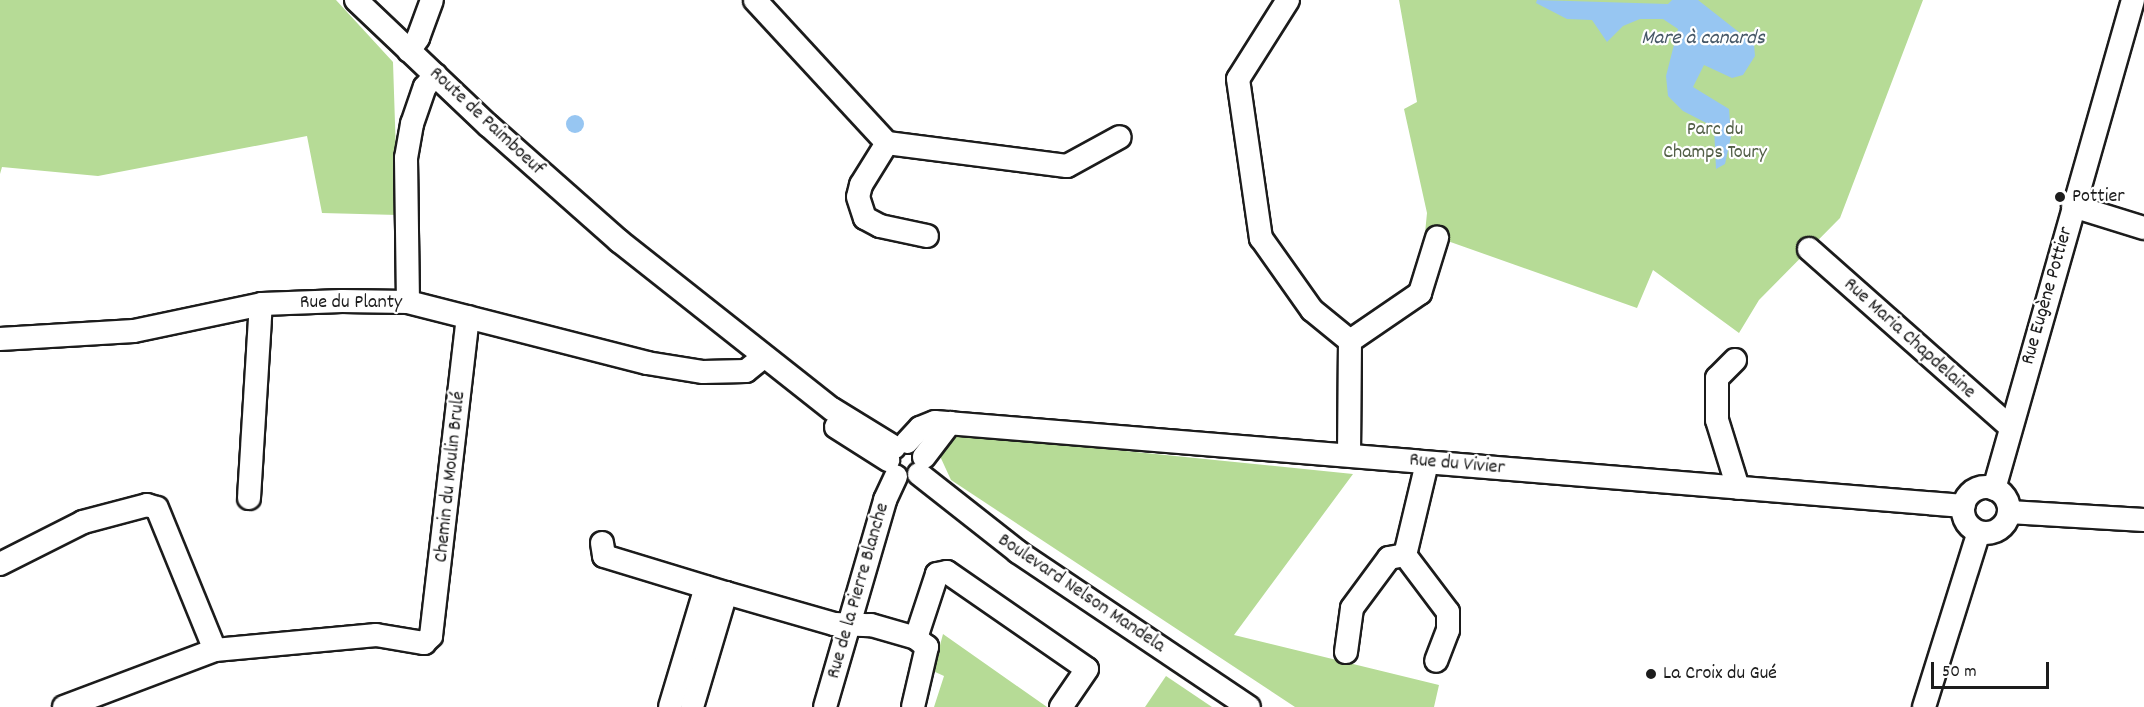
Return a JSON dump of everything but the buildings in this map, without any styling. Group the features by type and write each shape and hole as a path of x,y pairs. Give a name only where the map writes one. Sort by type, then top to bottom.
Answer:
{"street":[{"name":"Route de Paimboeuf","path":"356,0 435,75 619,241 759,361 832,409 896,456"},
{"path":"409,51 418,38 432,0"},
{"path":"755,0 887,143 1067,166 1120,137"},
{"path":"1287,0 1238,79 1261,238 1312,310 1350,341"},
{"name":"Rue Eugène Pottier","path":"1994,489 2133,0"},
{"path":"408,302 406,158 415,115 425,87 435,75"},
{"path":"887,143 859,191 865,218 880,226 927,236"},
{"path":"2073,206 2144,228"},
{"path":"1350,341 1420,293 1437,238"},
{"name":"Rue Maria Chapdelaine","path":"1809,249 2010,427"},
{"name":"Rue du Planty","path":"0,339 134,331 261,304 408,302 678,369 746,371 759,361"},
{"path":"249,498 261,304"},
{"name":"Chemin du Moulin Brulé","path":"215,650 376,635 424,643 431,636 468,317"},
{"path":"1349,455 1350,341"},
{"path":"1735,360 1717,378 1717,420 1738,488"},
{"path":"896,456 908,479 922,465 950,423"},
{"name":"Rue du Vivier","path":"896,456 927,425 950,423 1964,507"},
{"name":"Boulevard Nelson Mandela","path":"896,456 918,446 922,465 1018,552 1249,707"},
{"name":"Rue de la Pierre Blanche","path":"825,707 896,456"},
{"path":"1405,555 1427,463"},
{"path":"1994,489 2004,496 2009,512 1999,529 1979,532 1967,523 1964,507 1975,490 1994,489"},
{"path":"0,564 83,522 147,505 157,508 215,650 64,707"},
{"path":"2009,512 2143,515"},
{"path":"1924,707 1979,532"},
{"path":"602,543 604,556 716,590 834,624 871,625 916,638 927,647 913,707"},
{"path":"1346,652 1352,608 1389,558 1405,555"},
{"path":"1405,555 1448,612 1448,630 1436,661"},
{"path":"916,638 937,574 947,572 1087,669 1061,707"},
{"path":"670,707 716,590"},
{"path":"692,707 716,590"}],"green space":[{"path":"0,0 336,0 393,62 398,215 322,213 307,136 98,176 2,167 0,174"},
{"name":"Parc du Champs Toury","path":"1399,0 1923,0 1840,218 1759,300 1739,333 1653,270 1637,308 1425,233 1427,213 1404,109 1417,102"},
{"path":"957,434 1353,474 1234,635 1439,685 1434,707 1295,707 951,480 939,454 945,438"},
{"path":"943,634 1047,707 934,707 944,676 933,671"},
{"path":"1166,676 1212,707 1145,707"}],"water":[{"name":"Mare à canards","path":"1537,0 1668,4 1672,0 1698,0 1754,44 1755,56 1743,75 1732,78 1704,65 1693,87 1729,109 1731,137 1725,164 1716,169 1714,127 1683,111 1668,96 1666,76 1678,29 1663,19 1640,19 1623,26 1607,42 1592,20 1567,19 1536,3"},
{"path":"575,115 581,118 584,124 581,130 575,133 569,130 566,124 569,118"}],"place":[{"name":"Pottier","path":"2060,197"},
{"name":"La Croix du Gué","path":"1651,674"}]}
